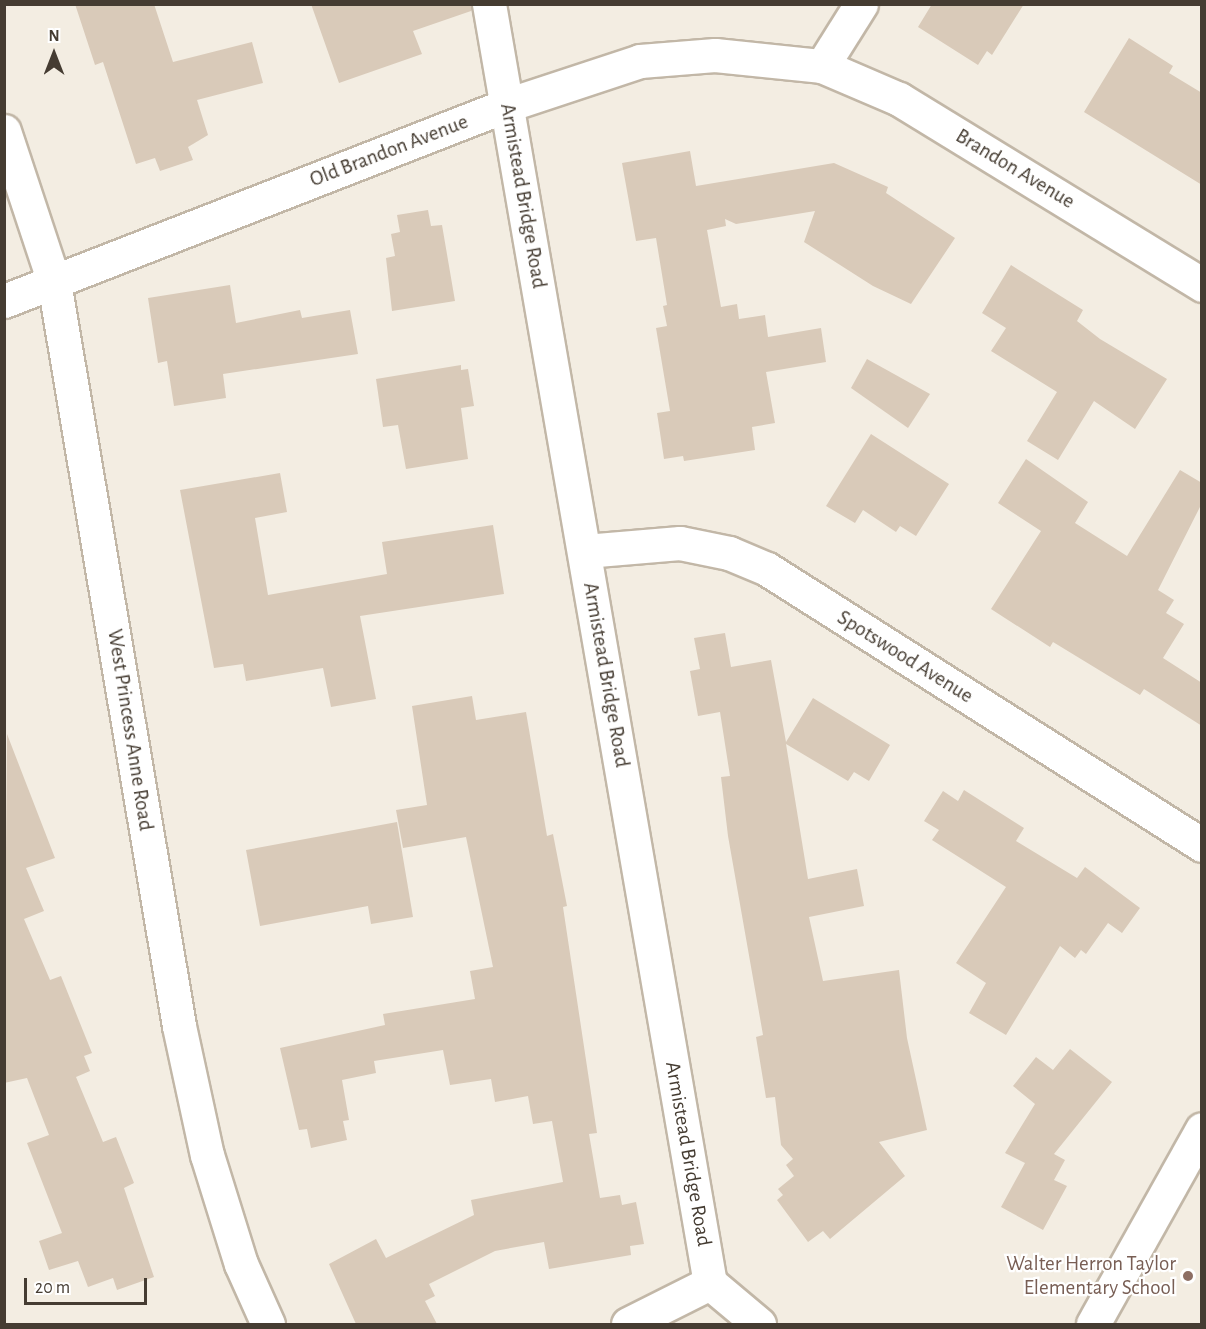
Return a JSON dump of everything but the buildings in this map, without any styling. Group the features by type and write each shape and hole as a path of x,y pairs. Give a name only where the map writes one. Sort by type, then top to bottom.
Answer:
{"street":[{"name":"Armistead Bridge Road","path":"489,4 710,1283"},
{"path":"822,66 861,4"},
{"name":"Old Brandon Avenue","path":"4,301 507,105 640,61 715,55 822,66"},
{"name":"Brandon Avenue","path":"822,66 899,99 1202,285"},
{"name":"West Princess Anne Road","path":"4,131 54,282 178,1026 207,1155 241,1263 268,1324"},
{"name":"Spotswood Avenue","path":"585,551 680,543 729,553 767,569 1202,844"},
{"path":"1093,1324 1202,1129"},
{"path":"628,1324 710,1283 759,1324"}],"place":[{"name":"Walter Herron Taylor Elementary School","path":"1188,1276"}]}
